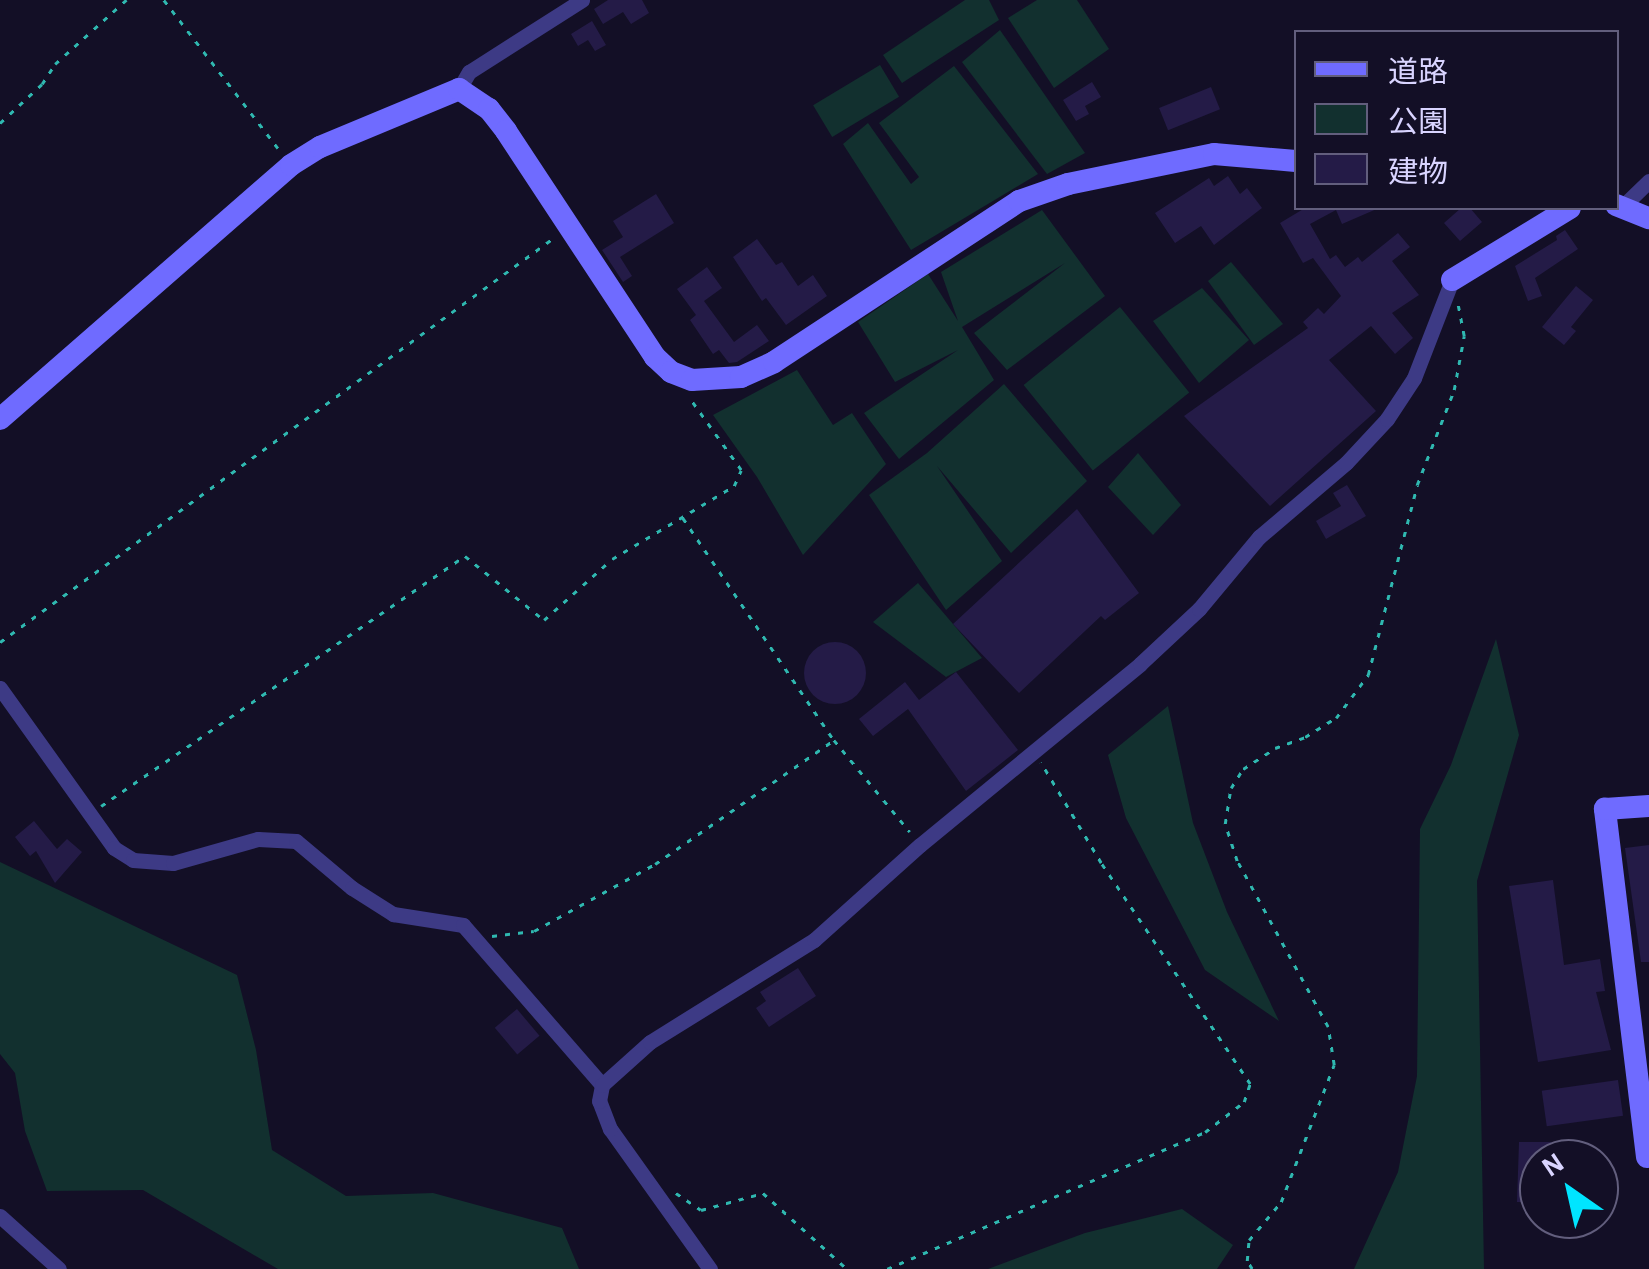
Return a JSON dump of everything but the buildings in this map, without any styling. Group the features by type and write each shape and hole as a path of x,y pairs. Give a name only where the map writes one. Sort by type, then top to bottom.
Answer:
{"street":[{"path":"0,419 291,166 320,147 459,89 469,72 582,0"},
{"path":"459,89 489,109 655,357 671,372 692,380 741,377 774,362 1019,201 1068,184 1214,154 1294,161"},
{"path":"1649,181 1620,206 1649,218"},
{"path":"710,1269 610,1129 599,1101 602,1085 650,1042 814,940 920,844 1140,664 1199,609 1259,537 1346,463 1387,420 1414,378 1452,280 1567,210"},
{"path":"0,688 114,848 133,860 152,864 214,855 258,839 296,841 352,888 393,914 464,925 602,1085"},
{"path":"1647,1157 1606,809 1649,806"},
{"path":"0,1216 59,1269"}],"path":[{"path":"0,124 42,84 55,64 126,0"},
{"path":"164,0 291,166"},
{"path":"0,642 569,227"},
{"path":"1252,1269 1246,1261 1249,1240 1263,1218 1282,1202 1334,1064 1328,1027 1236,860 1225,824 1231,788 1243,770 1275,748 1306,737 1336,718 1368,675 1417,484 1446,418 1458,376 1464,336 1452,280"},
{"path":"92,812 464,556 544,620 612,559 734,486 741,470 686,393 692,380"},
{"path":"682,517 834,740 920,844"},
{"path":"478,938 534,930 655,864 834,740"},
{"path":"887,1269 1204,1132 1244,1102 1250,1084 1101,863 1034,753"},
{"path":"664,1185 700,1210 763,1193 846,1269"}],"green space":[{"path":"965,0 989,0 999,20 902,83 883,55"},
{"path":"1037,0 1077,0 1109,49 1054,88 1008,18"},
{"path":"1000,30 1085,153 1047,174 962,62"},
{"path":"880,65 899,97 832,137 813,105"},
{"path":"954,66 1038,174 911,250 843,144 868,123 911,184 919,177 879,123"},
{"path":"1042,210 1105,296 1007,370 974,333 1065,263 962,327 994,380 899,459 864,413 958,350 895,382 858,322 928,274 958,321 941,272"},
{"path":"1231,262 1283,324 1254,345 1208,281"},
{"path":"1202,288 1249,340 1199,383 1153,321"},
{"path":"1120,307 1189,392 1093,471 1024,385"},
{"path":"797,370 833,425 852,413 886,464 803,555 757,477 713,415"},
{"path":"1004,384 1087,481 1011,553 937,466 1002,561 946,610 869,495 927,453"},
{"path":"1138,453 1181,505 1153,535 1108,487"},
{"path":"918,583 982,658 946,677 873,622"},
{"path":"1496,639 1519,735 1477,881 1484,1269 1354,1269 1398,1172 1417,1076 1420,829 1451,765"},
{"path":"1168,706 1193,823 1227,912 1279,1021 1205,970 1126,818 1108,755"},
{"path":"0,862 237,975 256,1050 272,1150 346,1196 433,1193 562,1228 579,1269 278,1269 143,1190 47,1191 25,1131 15,1073 0,1054"},
{"path":"1182,1209 1233,1245 1217,1269 988,1269 1085,1233"}]}
